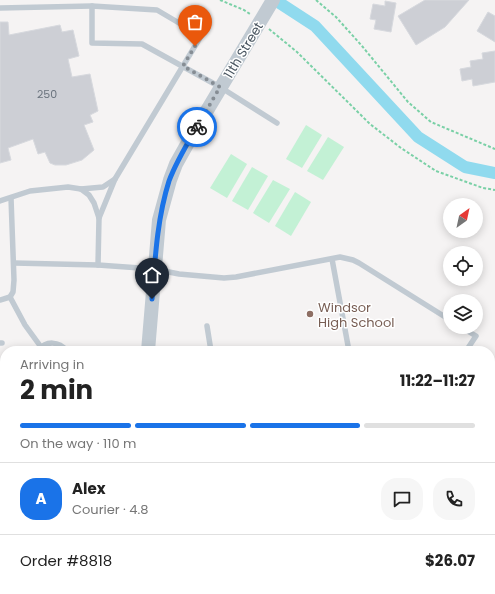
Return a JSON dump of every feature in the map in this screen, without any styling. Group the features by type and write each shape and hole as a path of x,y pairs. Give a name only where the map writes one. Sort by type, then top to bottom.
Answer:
{"street":[{"name":"11th Street","path":"148,346 154,269 160,220 170,180 176,164 220,87 273,0"}],"lane":[{"path":"0,8 92,6 157,10 201,36 115,179 99,218 98,265"},
{"path":"92,6 92,43 142,44 220,87 277,123"},
{"path":"0,201 30,191 68,187 81,189 103,186 115,179"},
{"path":"81,189 92,199 99,218"},
{"path":"0,300 10,297 14,292 10,198"},
{"path":"14,264 98,265 154,269 179,274 228,277 340,257 359,263 443,316"},
{"path":"332,259 348,346"},
{"path":"10,297 37,346"},
{"path":"207,326 211,346"},
{"path":"469,346 476,336 473,334"},
{"path":"45,346 51,343 57,343 62,346"}],"path":[{"path":"220,0 244,10 260,21 297,52 370,124 401,148 436,171 483,188 495,190"},
{"path":"316,0 341,23 408,102 432,122 495,149"}],"green space":[{"path":"306,125 322,135 302,168 286,159"},
{"path":"328,137 344,147 323,180 307,171"},
{"path":"231,154 247,164 227,198 210,188"},
{"path":"252,167 268,176 248,210 232,201"},
{"path":"273,180 290,189 269,223 253,213"},
{"path":"295,192 311,202 291,236 275,226"}],"building":[{"path":"425,0 469,0 445,27 416,45 398,16"},
{"path":"385,1 396,3 391,32 374,29 376,20 370,19 373,4 385,6"},
{"path":"488,12 495,16 495,42 477,31"},
{"path":"0,22 8,22 9,35 60,25 62,32 73,30 79,56 68,59 72,77 90,74 98,111 90,115 93,122 84,125 94,150 82,160 66,165 55,165 50,163 45,152 38,154 33,139 8,148 11,160 0,163"},
{"path":"495,51 495,82 473,86 472,79 462,81 460,69 471,67 470,61 483,59 482,53"}],"waterway":[{"path":"275,0 315,26 418,137 465,167 495,173"}],"way so far":[{"path":"195,46 183,66 220,87 197,127"}],"place":[{"name":"Windsor High School","path":"310,314"}],"route":[{"path":"152,299 160,220 164,201 176,164 197,127"}]}
